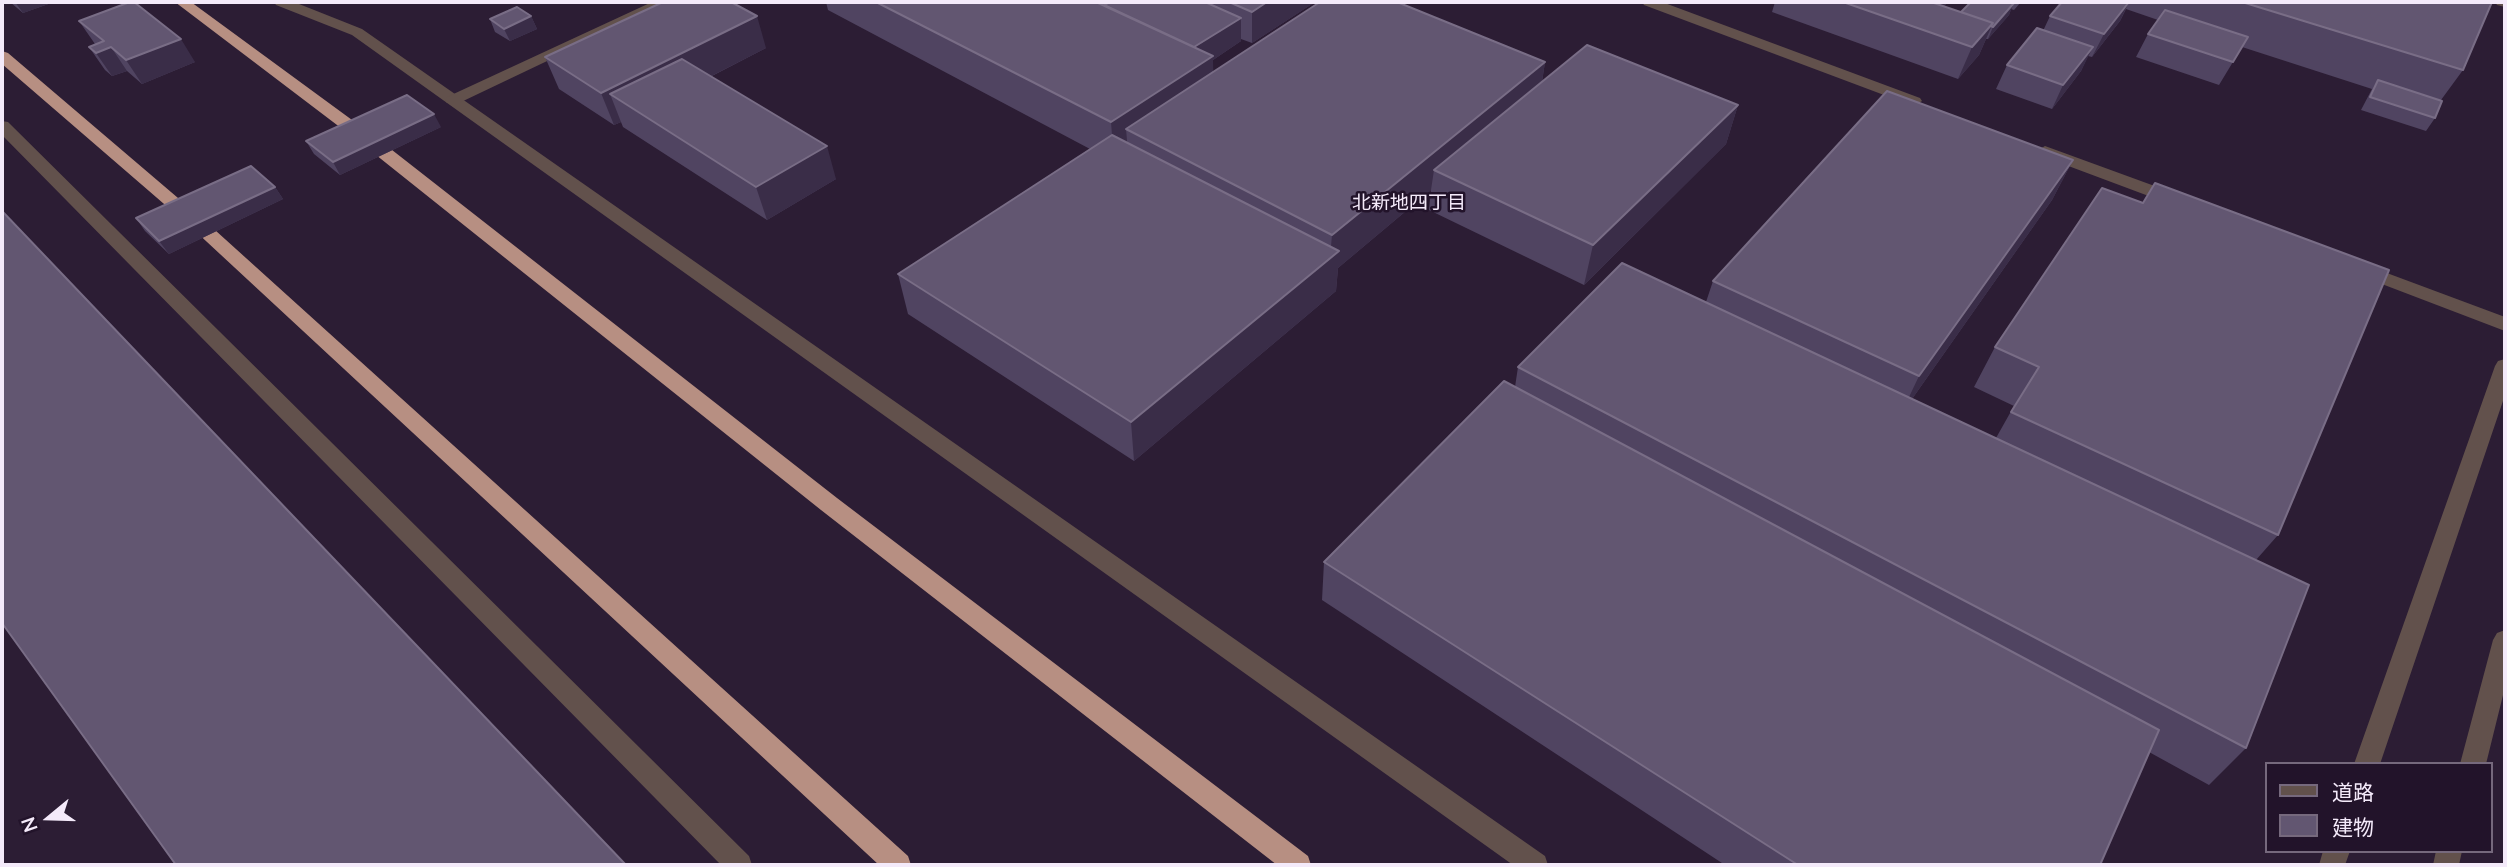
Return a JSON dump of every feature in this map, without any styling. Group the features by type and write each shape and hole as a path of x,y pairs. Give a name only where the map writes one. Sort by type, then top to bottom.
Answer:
{"highway":[{"path":"182,2 372,143 829,504 1298,865"},
{"path":"2,56 209,234 898,865"}],"street":[{"path":"281,2 357,32 1535,865"},
{"path":"453,100 664,2"},
{"path":"1649,2 1935,109"},
{"path":"2,126 738,865"},
{"path":"2026,143 2195,207"},
{"path":"2337,261 2505,324"},
{"path":"2368,762 2505,366"},
{"path":"2474,762 2505,640"}],"building":[{"path":"134,2 181,39 126,60 111,47 96,53 89,47 104,41 79,21"},
{"path":"663,2 731,2 757,16 601,93 545,57"},
{"path":"876,2 1096,2 1213,56 1111,122"},
{"path":"1110,2 1205,2 1241,18 1194,47 1104,5"},
{"path":"1229,2 1267,2 1252,12"},
{"path":"1320,2 1397,2 1545,62 1332,235 1126,129"},
{"path":"1843,2 1931,2 1993,23 1972,47"},
{"path":"1971,2 2014,3 1993,27 1993,23 1961,12"},
{"path":"2062,2 2129,2 2104,34 2050,16"},
{"path":"2242,2 2492,2 2463,70"},
{"path":"517,7 531,16 504,29 490,19"},
{"path":"2165,10 2248,37 2233,62 2148,34"},
{"path":"2037,28 2093,47 2063,85 2007,65"},
{"path":"1587,45 1738,105 1593,245 1434,170"},
{"path":"682,59 827,146 756,187 610,94"},
{"path":"2378,80 2442,101 2435,118 2370,97"},
{"path":"1887,91 2073,160 1919,376 1713,281"},
{"path":"407,95 434,114 333,162 306,141"},
{"path":"1112,135 1339,251 1131,422 898,274"},
{"path":"251,166 275,187 159,241 136,218"},
{"path":"2155,183 2389,270 2278,535 2011,412 2039,367 1995,347 2102,188 2143,203"},
{"path":"2,211 626,865 176,865 2,623"},
{"path":"1622,263 2309,585 2246,748 1518,367"},
{"path":"1504,381 2159,730 2100,865 1798,865 1324,562"}],"district":[{"name":"北新地四丁目","path":"1409,203"}]}
